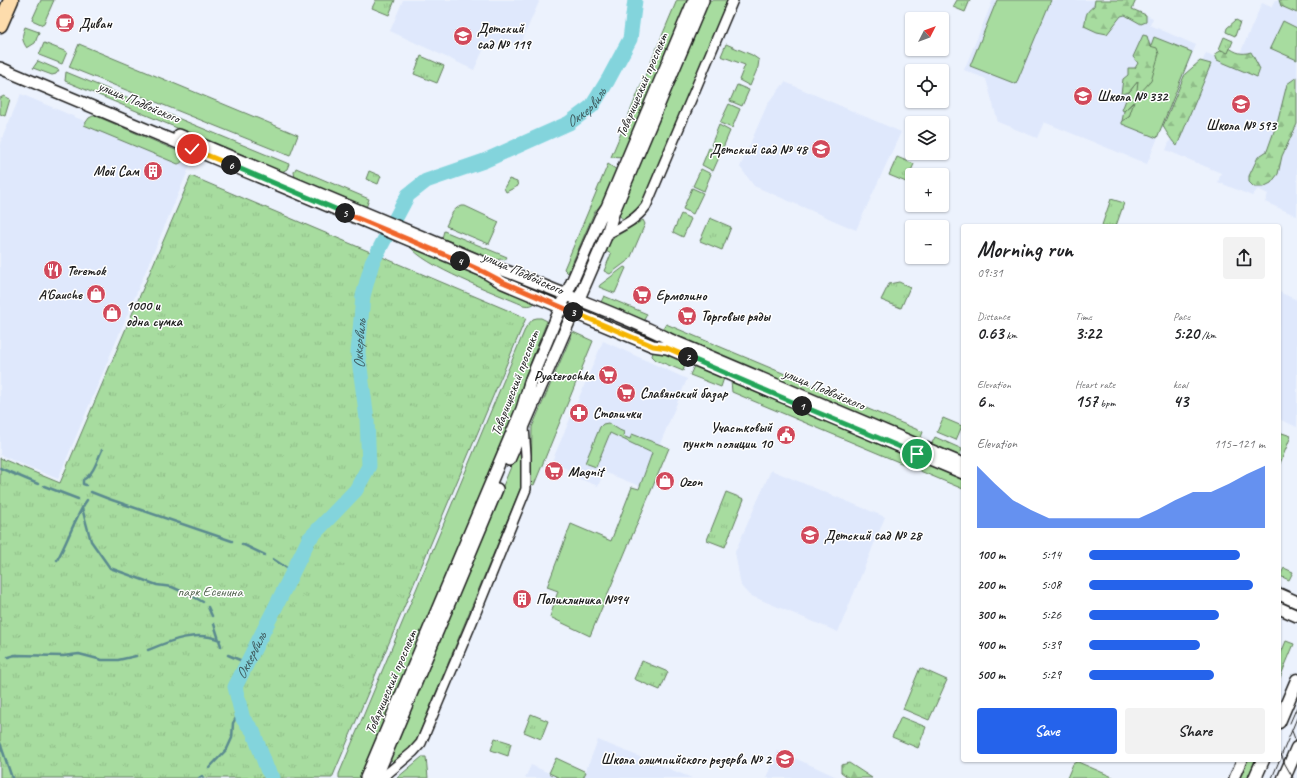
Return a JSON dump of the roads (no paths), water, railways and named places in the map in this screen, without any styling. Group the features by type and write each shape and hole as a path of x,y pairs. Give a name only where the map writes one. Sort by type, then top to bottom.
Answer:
{"main road":[{"path":"0,25 11,0"},
{"path":"1283,706 1297,680"},
{"path":"1284,778 1297,748"},
{"path":"1255,778 1262,762"}],"street":[{"name":"Товарищеский проспект","path":"366,778 522,409 531,379 566,294 600,218 607,207 694,0"},
{"name":"Товарищеский проспект","path":"376,778 512,453 607,234 614,210 703,0"},
{"path":"607,234 632,221 646,206 733,0"},
{"name":"улица Подвойского","path":"0,60 375,222"},
{"name":"улица Подвойского","path":"0,68 375,222"},
{"path":"375,222 406,234"},
{"name":"улица Подвойского","path":"406,234 566,294 961,463"},
{"name":"улица Подвойского","path":"406,234 503,282 561,307 653,346 667,348 961,472"},
{"path":"382,778 413,752 421,743 526,489 524,427"},
{"path":"1281,595 1297,602"},
{"path":"1281,609 1297,616"},
{"path":"1234,778 1241,762"}],"waterway":[{"name":"Оккервиль","path":"273,778 267,769 253,731 243,719 235,687 309,539 356,490 369,466 367,419 358,353 363,296 372,263 408,195 426,181 484,161 569,123 592,106 630,39 635,0"},
{"path":"86,485 83,484 83,480 93,471 102,450"},
{"path":"0,468 38,484"},
{"path":"44,486 78,499"},
{"path":"91,492 232,541"},
{"path":"57,560 87,500"},
{"path":"82,508 91,541 110,568 157,585 172,587 203,602"},
{"path":"242,544 265,555"},
{"path":"273,559 293,572"},
{"path":"208,607 212,616"},
{"path":"214,624 221,646"},
{"path":"148,650 174,640 192,636 211,637 220,640"},
{"path":"8,657 15,655 63,656 79,654 102,660 118,660 136,656"},
{"path":"228,655 247,663"},
{"path":"209,768 227,749 232,738 233,723 241,709"},
{"path":"0,743 12,778"},
{"path":"199,778 202,776 203,778"}],"tram line":[{"path":"1290,723 1297,707"},
{"path":"1281,756 1297,718"},
{"path":"1292,731 1297,744"},
{"path":"1281,754 1293,778"},
{"path":"1272,778 1279,762"}],"place":[{"name":"Диван","path":"65,23"},
{"name":"Детский сад № 119","path":"463,36"},
{"name":"Школа № 332","path":"1083,96"},
{"name":"Школа № 593","path":"1241,104"},
{"name":"Детский сад № 48","path":"821,149"},
{"name":"Мой Сам","path":"153,171"},
{"name":"Teremok","path":"53,270"},
{"name":"A'Gauche","path":"96,294"},
{"name":"Ермолино","path":"642,295"},
{"name":"1000 и одна сумка","path":"112,313"},
{"name":"Торговые ряды","path":"687,316"},
{"name":"Pyaterochka","path":"608,375"},
{"name":"Славянский базар","path":"626,393"},
{"name":"Столички","path":"579,413"},
{"name":"Участковый пункт полиции 10","path":"786,435"},
{"name":"Magnit","path":"554,471"},
{"name":"Ozon","path":"665,481"},
{"name":"Детский сад № 28","path":"810,535"},
{"name":"Поликлиника №94","path":"522,599"},
{"name":"Школа олимпийского резерва № 2","path":"785,759"}],"park label":[{"name":"парк Есенина","path":"210,591"}]}
